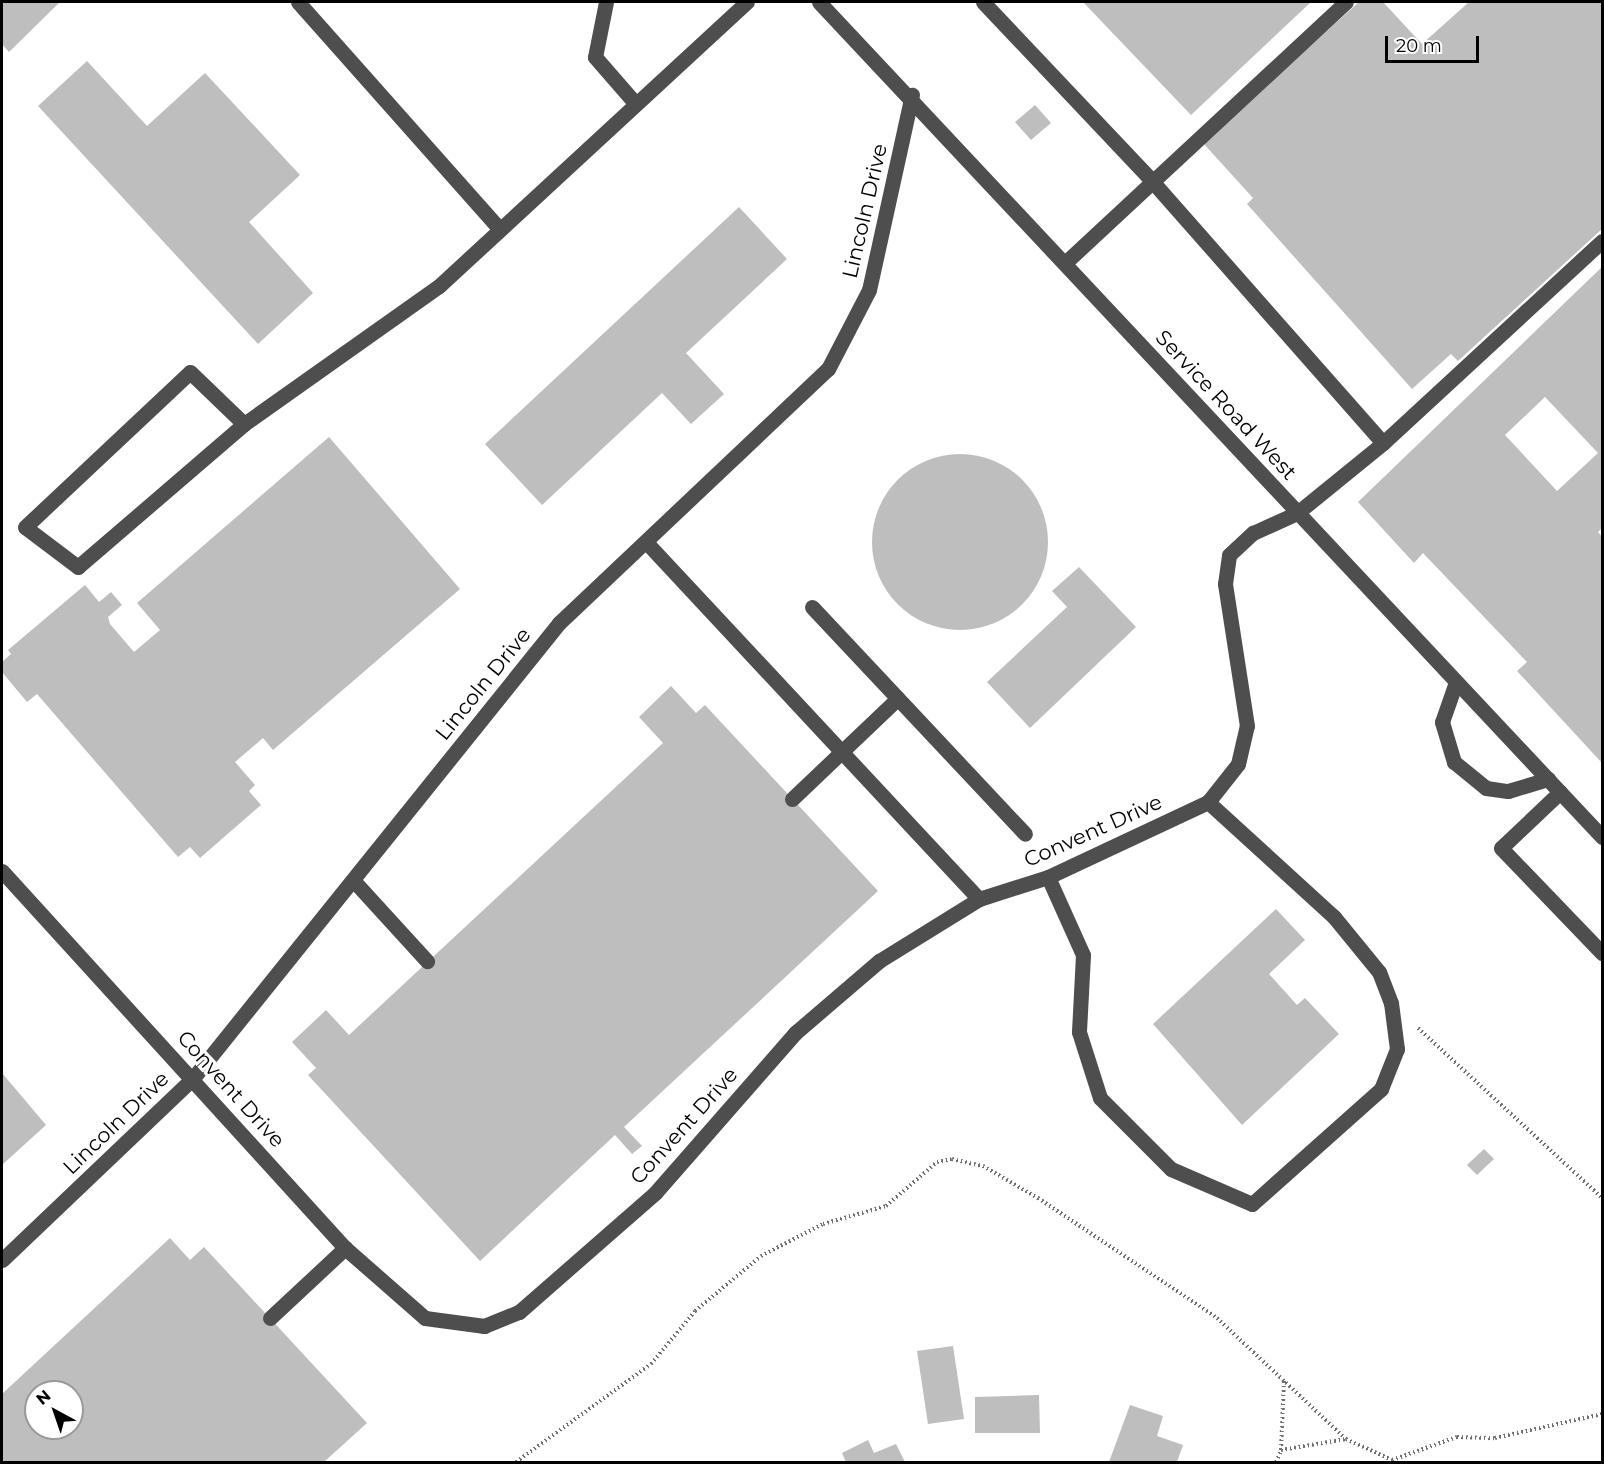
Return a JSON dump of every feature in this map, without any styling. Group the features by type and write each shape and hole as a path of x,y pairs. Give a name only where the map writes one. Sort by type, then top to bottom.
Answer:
{"street":[{"path":"298,2 499,228"},
{"path":"606,2 595,57 635,103"},
{"path":"244,424 190,372 25,527 78,567 244,424 439,286 499,228 747,2"},
{"name":"Service Road West","path":"819,2 912,96 1297,513 1602,837"},
{"path":"983,2 1152,181 1383,443"},
{"path":"1066,262 1346,2"},
{"name":"Lincoln Drive","path":"2,1260 194,1077 559,623 828,369 869,290 912,96"},
{"name":"Convent Drive","path":"2,872 194,1077 345,1248 425,1318 484,1326 519,1312 655,1193 795,1033 879,962 979,899 1048,877 1208,802 1238,764 1247,726 1225,584 1229,555 1253,532 1297,513 1383,443 1602,242"},
{"path":"646,542 979,899"},
{"path":"812,607 1025,834"},
{"path":"1456,682 1442,722 1444,742 1461,770 1486,788 1508,791 1548,779"},
{"path":"792,800 898,698"},
{"path":"1560,792 1502,848 1602,953"},
{"path":"1048,877 1083,955 1078,1032 1100,1098 1171,1169 1252,1204 1381,1089 1397,1049 1392,1003 1379,972 1334,917 1208,802"},
{"path":"353,880 428,961"},
{"path":"270,1318 345,1248"}],"path":[{"path":"1392,1003 1602,1198"},
{"path":"516,1462 651,1364 695,1311 761,1256 823,1224 886,1206 937,1162 952,1159 983,1166 1104,1241 1217,1318 1346,1439 1392,1460 1457,1437 1496,1438 1602,1414"},
{"path":"1276,1462 1281,1450 1284,1380"},
{"path":"1281,1450 1346,1439"}],"building":[{"path":"2,2 60,2 9,52 2,44"},
{"path":"1083,2 1311,2 1191,115"},
{"path":"1359,2 1383,2 1422,44 1469,2 1602,2 1602,229 1458,361 1451,354 1412,389 1247,204 1253,198 1203,143"},
{"path":"87,61 147,126 205,73 300,175 249,222 313,293 258,344 38,106"},
{"path":"1035,105 1051,123 1031,140 1015,122"},
{"path":"739,207 787,259 686,353 724,394 691,424 662,393 542,505 485,444"},
{"path":"1602,267 1602,528 1598,532 1602,537 1602,763 1517,671 1527,662 1423,553 1414,563 1358,502","holes":["1545,397 1598,453 1557,491 1505,435"]},
{"path":"329,437 460,589 273,750 263,738 235,762 255,785 249,791 261,805 200,858 190,847 178,857 37,694 27,702 2,672 2,662 11,654 8,650 85,585 99,602 111,592 122,605 108,617 110,624 134,652 160,630 137,603"},
{"path":"960,454 994,461 1009,469 1022,480 1033,493 1041,508 1048,542 1041,576 1033,591 1022,604 1009,615 994,623 960,630 926,623 911,615 898,604 887,591 879,576 872,542 879,508 887,493 898,480 911,469 926,461"},
{"path":"1079,567 1136,627 1030,728 987,682 1067,607 1052,591"},
{"path":"671,686 696,713 705,705 878,891 624,1127 642,1146 632,1154 615,1135 480,1261 308,1075 316,1068 292,1042 326,1010 349,1035 663,743 639,717"},
{"path":"1276,909 1305,940 1269,974 1297,1005 1305,998 1339,1034 1242,1125 1153,1024"},
{"path":"2,1073 46,1125 2,1165"},
{"path":"1484,1149 1494,1159 1477,1175 1467,1165"},
{"path":"170,1238 190,1260 204,1247 367,1423 324,1462 2,1462 2,1394"},
{"path":"953,1346 964,1419 928,1424 917,1351"},
{"path":"1039,1395 1040,1433 975,1433 975,1397"},
{"path":"1130,1405 1163,1416 1157,1436 1183,1445 1177,1462 1109,1462"},
{"path":"868,1440 874,1453 896,1444 905,1462 846,1462 842,1453"}]}
